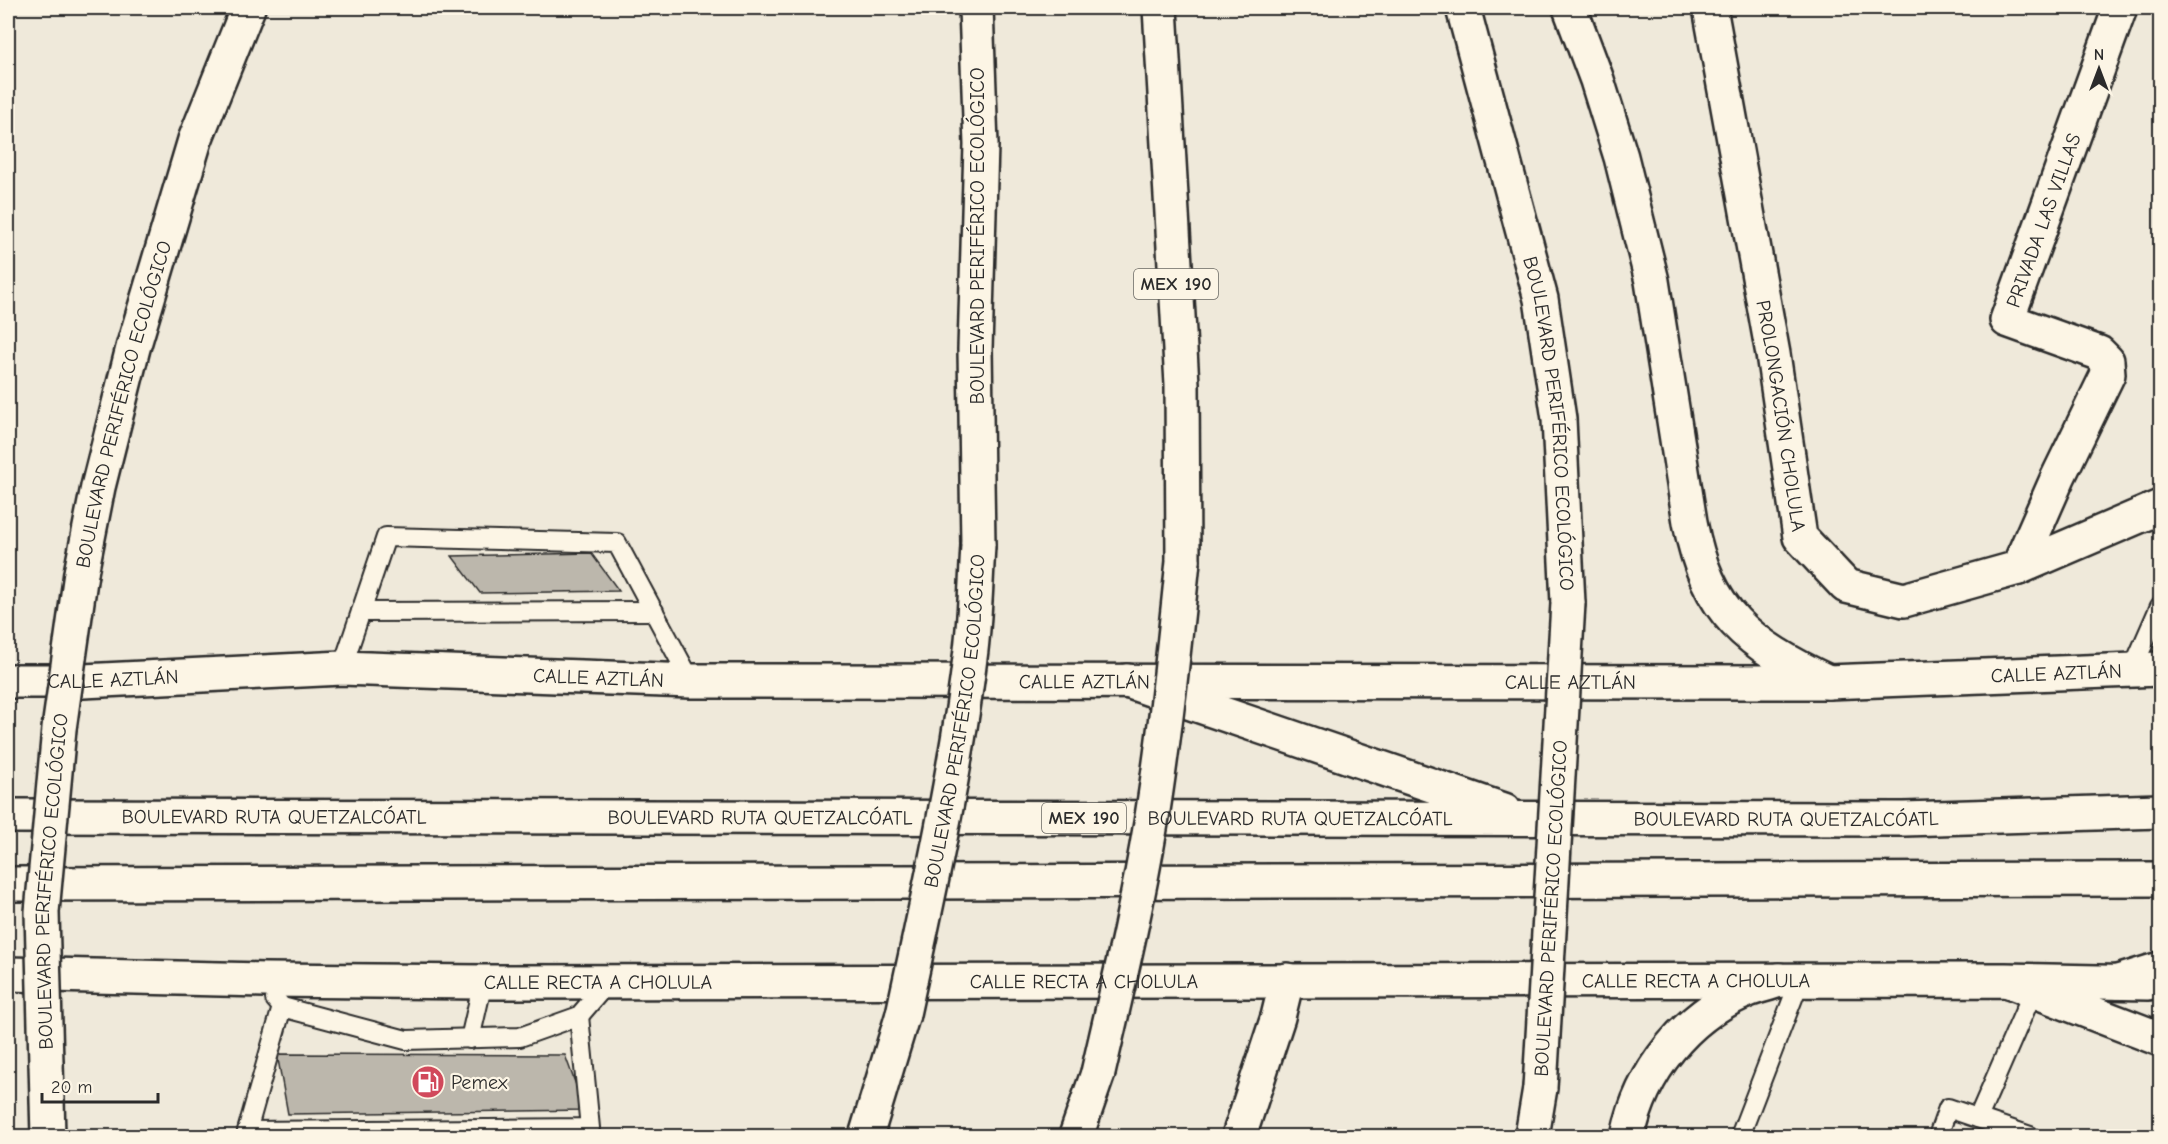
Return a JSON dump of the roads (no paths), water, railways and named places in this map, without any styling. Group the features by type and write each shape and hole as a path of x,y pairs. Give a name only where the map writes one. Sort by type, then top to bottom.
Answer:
{"main road":[{"name":"BOULEVARD PERIFÉRICO ECOLÓGICO","path":"48,1137 42,912 59,729 81,573 98,487 133,348 195,140 248,8"},
{"name":"BOULEVARD PERIFÉRICO ECOLÓGICO","path":"866,1137 903,1014 940,844 971,649 978,545 975,349 981,145 976,8"},
{"name":"MEX 190","path":"1076,1137 1098,1073 1131,928 1150,824 1167,707 1184,561 1182,384 1160,8"},
{"name":"BOULEVARD PERIFÉRICO ECOLÓGICO","path":"1463,8 1541,299 1559,419 1568,603 1540,1088 1532,1137"},
{"path":"1570,8 1597,80 1640,229 1652,281 1695,551 1705,578 1726,613 1746,632 1767,649 1828,682"},
{"name":"PROLONGACIÓN CHOLULA","path":"1710,8 1773,354 1800,537 1846,586 1904,600 2018,568 2159,503"},
{"name":"PRIVADA LAS VILLAS","path":"2018,568 2058,477 2108,374 2107,361 2099,353 2007,320 2120,8"},
{"name":"CALLE AZTLÁN","path":"8,681 83,681 342,668 691,681 1828,682 2146,670"},
{"path":"1127,681 1528,819"},
{"name":"BOULEVARD RUTA QUETZALCÓATL","path":"8,816 1904,819 2160,811"},
{"path":"8,884 2160,879"},
{"path":"2118,982 2160,969"},
{"name":"CALLE RECTA A CHOLULA","path":"8,974 274,993 483,982 609,981 1790,980 2026,984 2160,983"},
{"path":"1239,1137 1278,1017 1287,980"},
{"path":"1628,1137 1639,1098 1653,1071 1670,1047 1693,1023 1719,1005 1748,990 1790,980"},
{"path":"2026,984 2160,1039"}],"lane":[{"path":"342,668 386,537 617,543 691,681"},
{"path":"2146,670 2160,606"},
{"path":"361,612 654,611"},
{"path":"1740,1137 1790,980"},
{"path":"579,1016 590,1128 247,1131 274,993 406,1040 520,1038 579,1016 609,981"},
{"path":"470,1039 483,982"},
{"path":"1978,1118 2026,984"},
{"path":"1938,1137 1948,1108 2030,1137"}],"place":[{"name":"Pemex","path":"428,1082"}]}
